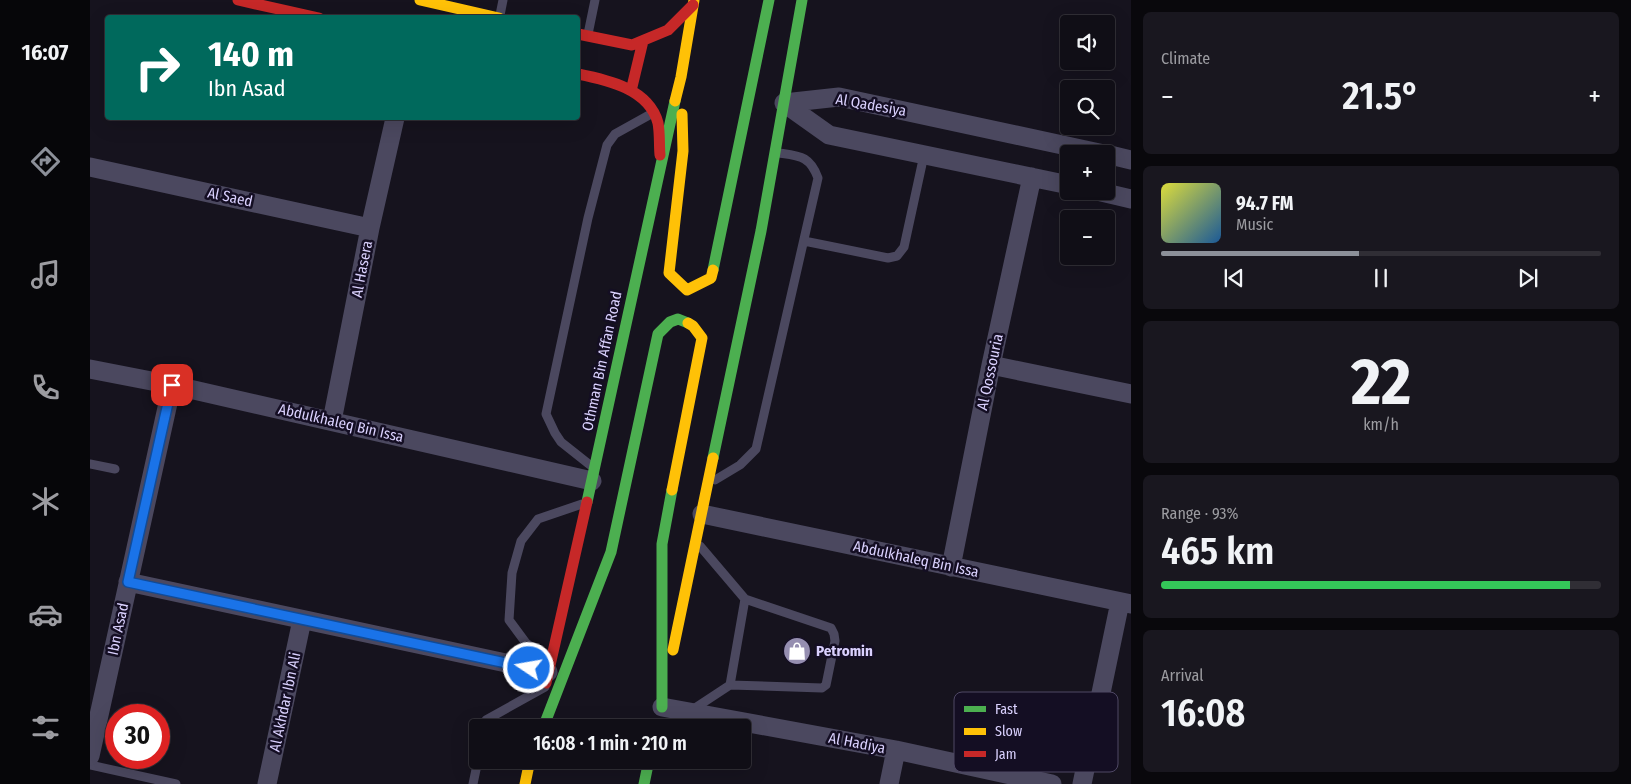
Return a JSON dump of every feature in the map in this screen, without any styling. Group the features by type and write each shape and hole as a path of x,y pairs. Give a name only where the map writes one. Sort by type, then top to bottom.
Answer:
{"main road":[{"path":"238,0 306,15"},
{"path":"420,0 486,15"},
{"path":"681,77 683,151 669,273 687,290 711,278 769,0"},
{"path":"660,714 761,231 802,0"},
{"path":"583,36 632,45 668,30 693,3"},
{"name":"Othman Bin Affan Road","path":"539,719 681,77 693,3"},
{"path":"631,91 643,41"},
{"path":"580,75 623,86 641,97 654,112 657,122 661,161"},
{"path":"547,719 612,552 658,334 670,322 678,319 693,326 702,338 662,544 660,714"},
{"path":"525,784 528,769"},
{"path":"644,784 647,769"}],"street":[{"name":"Al Qadesiya","path":"784,103 839,97 1063,145"},
{"path":"784,103 829,135 1060,183"},
{"name":"Al Hasera","path":"332,421 370,228 395,120"},
{"name":"Al Qadesiya","path":"1115,156 1131,160"},
{"name":"Al Saed","path":"90,167 370,228"},
{"name":"Al Qossouria","path":"950,567 1032,177"},
{"path":"1115,195 1131,199"},
{"path":"991,365 1131,394"},
{"name":"Abdulkhaleq Bin Issa","path":"90,369 593,474"},
{"name":"Ibn Asad","path":"90,756 172,385"},
{"name":"Abdulkhaleq Bin Issa","path":"702,514 1126,603"},
{"path":"128,582 548,673"},
{"path":"1104,692 1126,603"},
{"name":"Al Akhdar Ibn Ali","path":"268,784 302,620"},
{"name":"Al Hadiya","path":"660,714 690,712 954,763"},
{"path":"889,784 896,750"},
{"name":"Al Hadiya","path":"997,772 1052,784"}],"lane":[{"path":"500,15 503,0"},
{"path":"583,36 595,0"},
{"path":"593,474 561,442 546,414 588,218 607,145 615,134 654,112"},
{"path":"708,484 740,466 756,449 818,178 814,166 802,156 775,152"},
{"path":"804,241 888,258 897,256 904,247 924,155"},
{"path":"90,464 115,469"},
{"path":"487,719 548,673 509,620 512,573 521,541 538,519 587,502"},
{"path":"690,712 730,685 822,688 826,685 835,641 831,628 745,599 696,542"},
{"path":"730,685 745,599"},
{"path":"90,765 176,784"},
{"path":"472,784 476,769"}],"traffic: fast":[{"path":"713,270 769,0"},
{"path":"713,458 761,231 802,0"},
{"path":"587,502 675,101"},
{"path":"546,719 611,552 658,334 670,322 678,319 688,323"},
{"path":"662,707 662,544 672,490"},
{"path":"644,784 647,769"}],"traffic: slow":[{"path":"420,0 486,15"},
{"path":"675,101 694,0"},
{"path":"682,114 683,151 669,273 687,290 711,278 713,270"},
{"path":"672,490 702,338 693,326 688,323"},
{"path":"673,650 713,458"},
{"path":"525,784 528,769"}],"traffic: jam":[{"path":"238,0 306,15"},
{"path":"580,34 632,45 668,30 693,5"},
{"path":"631,91 643,41"},
{"path":"580,74 602,79 626,88 646,102 653,111 658,123 660,155"},
{"path":"546,683 587,502"}],"place":[{"name":"Petromin","path":"797,651"}],"route":[{"path":"172,385 128,582 529,668"}]}
